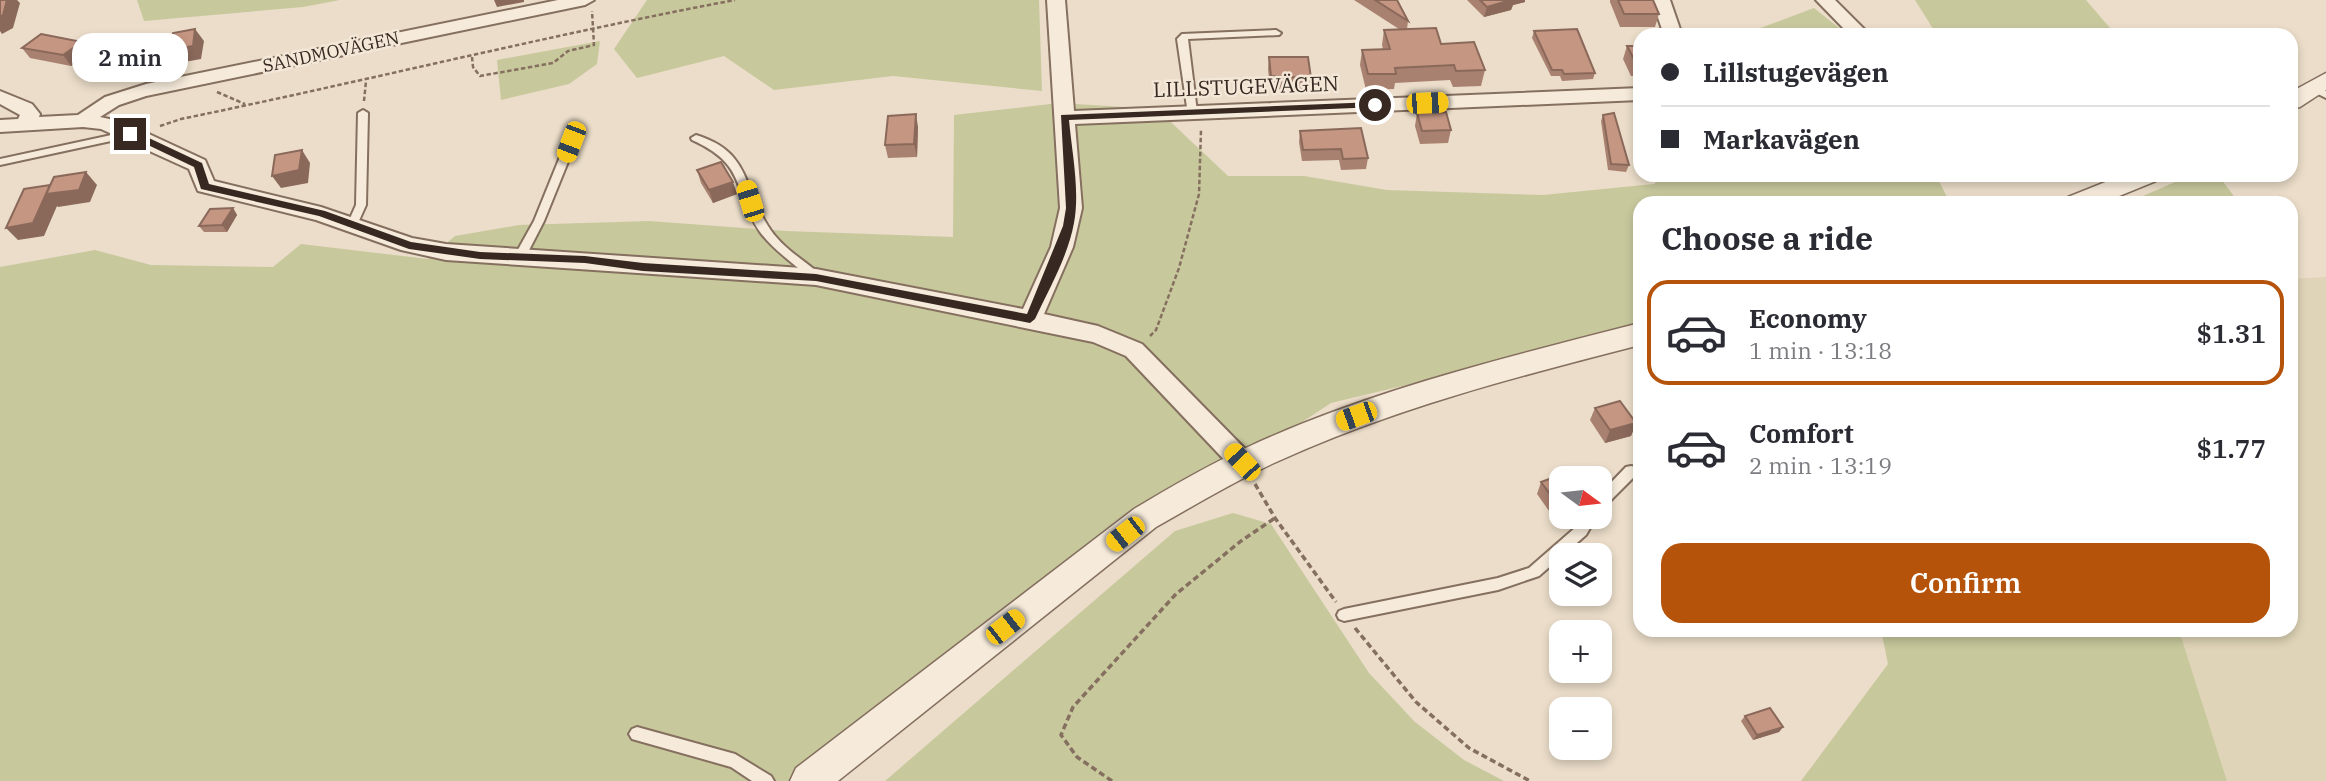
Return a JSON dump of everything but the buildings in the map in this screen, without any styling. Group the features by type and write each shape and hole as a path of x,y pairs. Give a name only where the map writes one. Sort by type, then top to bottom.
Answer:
{"street":[{"name":"SANDMOVÄGEN","path":"83,121 95,109 117,97 585,0"},
{"path":"1030,319 1051,275 1068,226 1071,208 1056,0"},
{"path":"1661,0 1671,28"},
{"path":"1825,0 1854,28"},
{"path":"2298,99 2322,88"},
{"name":"LILLSTUGEVÄGEN","path":"1064,117 1633,93"},
{"path":"0,97 24,108 30,114 26,124"},
{"path":"0,126 83,121 116,127 198,165 205,186 321,214 385,238 422,248 643,267 816,277 1098,335 1133,350 1242,462"},
{"path":"2094,196 2130,182"},
{"path":"809,781 1145,518 1194,487 1242,462 1307,434 1406,398 1633,336"}],"lane":[{"path":"1192,112 1182,39 1185,36 1276,33"},
{"path":"352,225 361,205 363,113"},
{"path":"0,162 130,134"},
{"path":"696,138 727,153 740,172 764,228 772,240 816,277"},
{"path":"521,255 539,221 571,142"},
{"path":"1612,487 1631,471"},
{"path":"1345,615 1497,584 1534,572 1582,529"},
{"path":"636,734 735,761 766,781"}],"path":[{"path":"130,134 181,119 366,81 594,28 735,0"},
{"path":"472,57 473,67 480,76 553,62 568,51 594,45 594,28"},
{"path":"208,77 211,89 251,105"},
{"path":"363,113 366,81"},
{"path":"1149,337 1156,330 1179,268 1199,194 1201,129 1192,112"},
{"path":"1242,462 1276,517 1345,615 1416,702 1469,748 1531,781"},
{"path":"1112,781 1077,757 1061,735 1073,707 1175,594 1241,541 1276,517"}],"shaded area":[{"path":"2326,277 2326,781 2227,781 2181,637 2298,637 2298,279"}],"green space":[{"path":"137,0 340,0 303,7 144,21"},
{"path":"647,0 1039,0 1042,91 893,76 774,90 724,56 637,78 614,49"},
{"path":"1915,0 2086,0 2110,28 1933,28"},
{"path":"1814,8 1839,28 1760,28"},
{"path":"600,41 597,64 569,84 501,100 497,60"},
{"path":"1059,103 1157,109 1228,176 1304,176 1387,190 1543,195 1656,182 1940,182 1946,196 1633,196 1633,331 1331,403 1242,462 801,781 0,781 0,267 95,250 151,265 273,267 301,244 428,259 455,236 519,225 649,221 786,231 953,237 954,115"},
{"path":"2175,182 2223,182 2234,196 2143,196"},
{"path":"1233,513 1271,524 1369,673 1415,722 1464,760 1504,781 885,781 1175,531"},
{"path":"1882,637 2181,637 2227,781 1801,781 1888,664"}],"route":[{"path":"130,134 198,165 205,186 212,189 321,214 409,245 480,255 585,259 643,267 816,277 1030,319 1051,275 1068,226 1071,208 1064,117 1375,105"}]}
